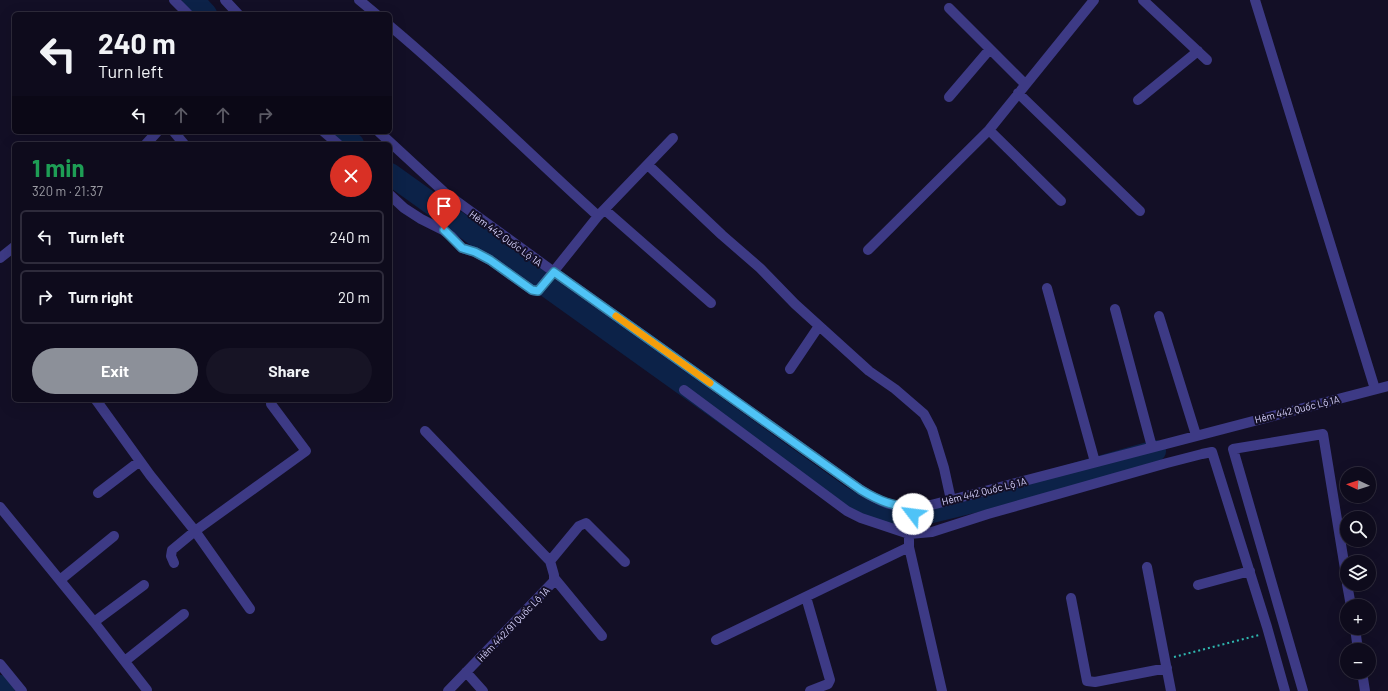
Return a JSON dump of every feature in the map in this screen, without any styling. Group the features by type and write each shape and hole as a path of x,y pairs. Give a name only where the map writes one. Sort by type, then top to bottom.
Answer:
{"street":[{"path":"174,0 186,12"},
{"path":"225,0 236,12"},
{"path":"359,0 374,12"},
{"path":"868,250 989,130 1094,0"},
{"path":"1143,0 1207,60"},
{"path":"1255,0 1375,389"},
{"path":"949,8 1025,84"},
{"path":"392,28 423,53 551,174 602,213 711,303"},
{"path":"949,97 990,49"},
{"path":"1138,100 1198,51"},
{"path":"1018,93 1140,211"},
{"path":"989,130 1061,201"},
{"path":"148,142 155,134"},
{"path":"176,134 182,142"},
{"path":"326,134 336,142"},
{"name":"Hẻm 442 Quốc Lộ 1A","path":"381,134 390,142"},
{"path":"392,197 404,208 421,219 444,230 462,248 475,252 490,260 532,290 538,291 602,213 673,138"},
{"name":"Hẻm 442 Quốc Lộ 1A","path":"392,144 444,192 553,274 861,490 877,500 913,513 951,500 1388,386"},
{"path":"648,164 722,235 760,268 795,304 869,371 896,389 924,414 932,429 944,468 951,500"},
{"path":"0,258 12,252"},
{"path":"1047,288 1095,462"},
{"path":"1115,309 1152,447"},
{"path":"1159,316 1196,435"},
{"path":"790,369 820,326"},
{"path":"684,390 846,511 861,518 908,534 932,532 988,514 1167,463 1211,452 1214,453 1285,691"},
{"path":"97,402 150,475 195,531 250,609"},
{"path":"174,563 171,556 172,550 195,531 306,451 271,404"},
{"path":"425,431 550,561 579,526 586,523 625,562"},
{"path":"1303,691 1233,449 1323,434 1342,555"},
{"path":"98,493 140,461"},
{"path":"0,507 94,622 147,690"},
{"path":"913,513 908,534 909,547 942,691"},
{"path":"60,580 114,536"},
{"path":"716,640 909,547"},
{"name":"Hẻm 442/91 Quốc Lộ 1A","path":"448,691 549,587 555,579 550,561"},
{"path":"1147,567 1172,691"},
{"path":"1198,585 1250,571"},
{"path":"555,579 602,636"},
{"path":"94,622 144,585"},
{"path":"806,597 830,680 828,684 810,691"},
{"path":"1071,598 1087,681 1095,682 1166,664"},
{"path":"125,662 184,614"},
{"path":"0,664 22,691"},
{"path":"466,672 483,691"},
{"path":"1363,679 1365,691"}],"path":[{"path":"1166,664 1268,632"}],"waterway":[{"path":"193,0 204,12"},
{"path":"340,134 350,142"},
{"path":"392,175 840,496 869,513 888,520 915,516 994,497 1155,451"},
{"path":"0,686 4,691"}],"slow traffic":[{"path":"616,316 710,383"}],"route":[{"path":"444,230 462,248 475,252 490,260 532,290 538,291 554,272 861,490 877,500 893,505 914,508 913,514"}]}
